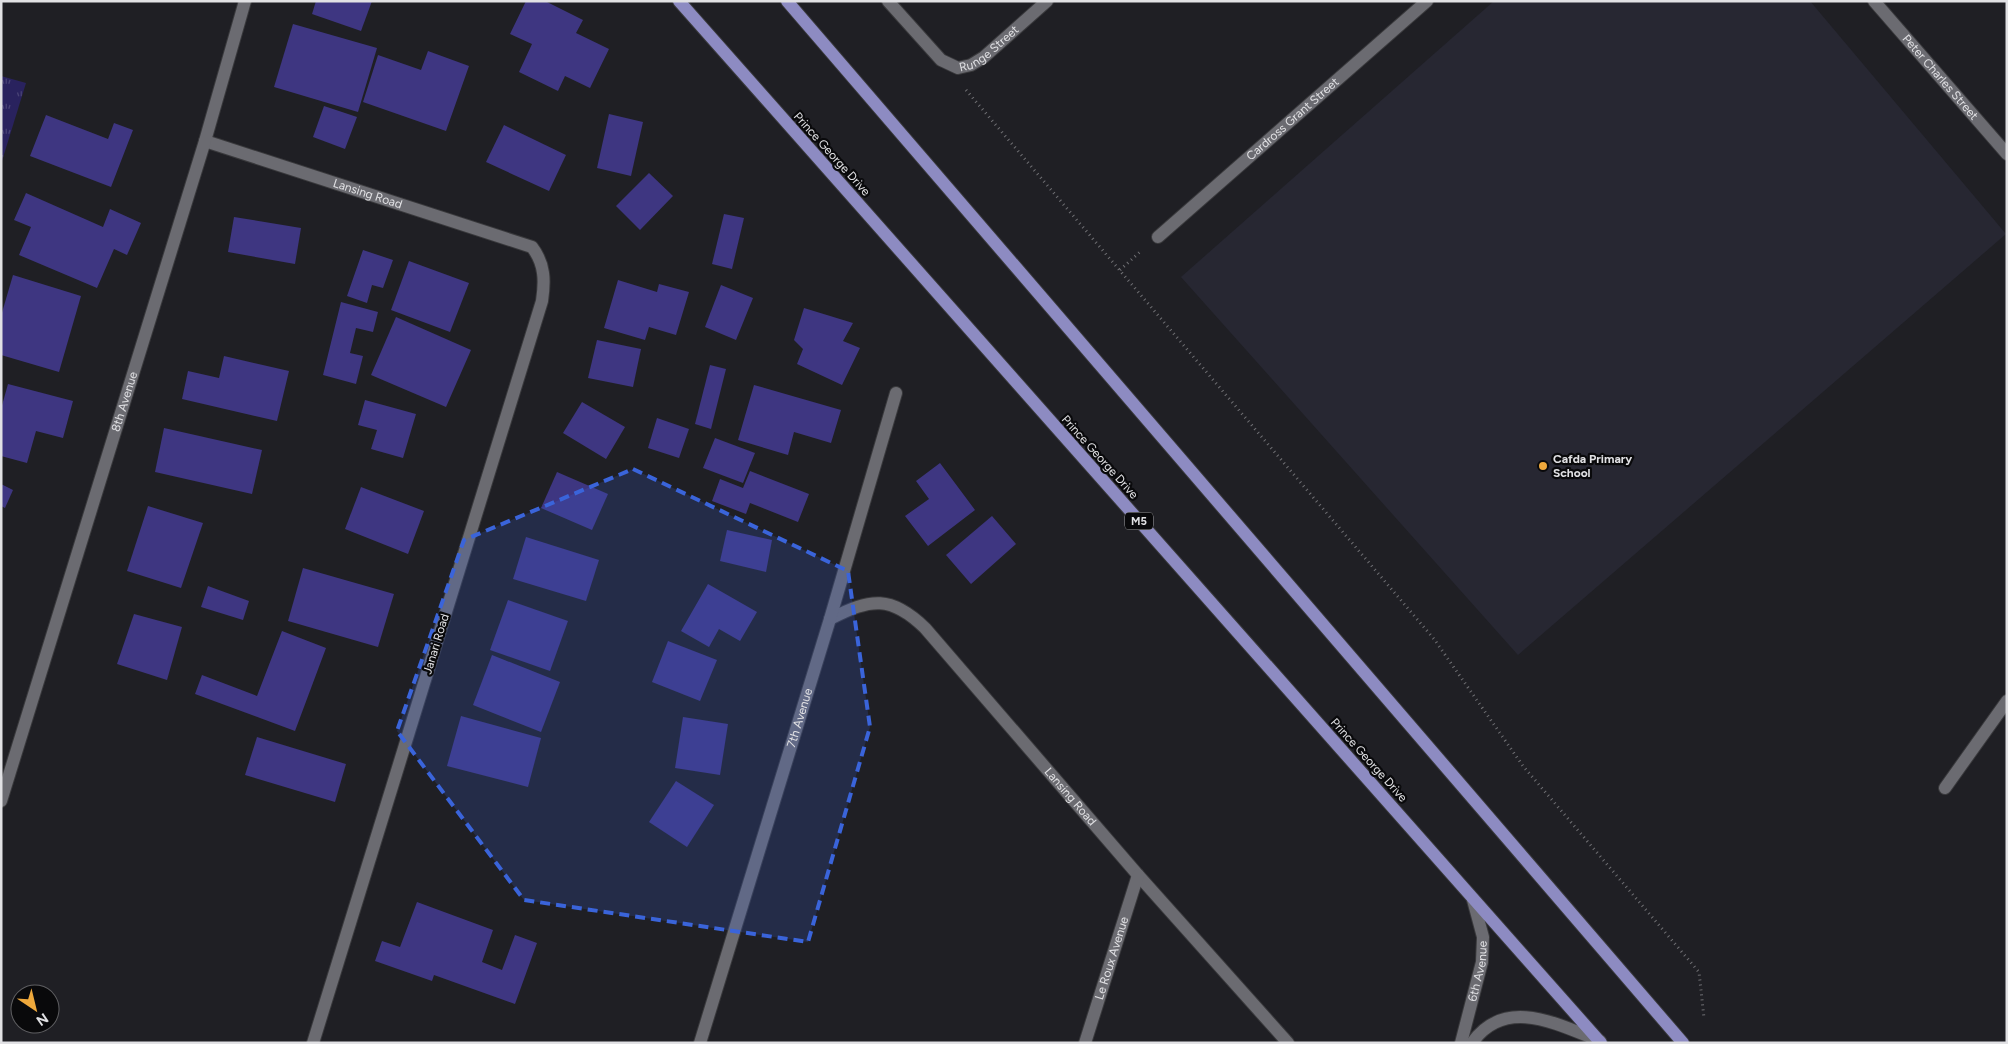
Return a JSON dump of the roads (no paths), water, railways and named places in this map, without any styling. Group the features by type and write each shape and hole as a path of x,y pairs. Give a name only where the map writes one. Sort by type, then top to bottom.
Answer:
{"main road":[{"name":"Prince George Drive","path":"678,1 1600,1042"},
{"path":"787,1 1683,1043"}],"street":[{"name":"8th Avenue","path":"1,801 205,141 245,1"},
{"name":"Runge Street","path":"888,1 941,60 958,68 971,66 984,57 1047,1"},
{"name":"Cardross Grant Street","path":"1158,237 1427,1"},
{"name":"Peter Charles Street","path":"1874,1 2007,154"},
{"name":"Lansing Road","path":"205,141 532,247"},
{"name":"Janari Road","path":"313,1043 542,301 543,271 540,258 532,247"},
{"name":"7th Avenue","path":"700,1043 830,619 896,393"},
{"name":"Lansing Road","path":"830,619 852,607 874,602 894,605 910,614 925,628 1138,875 1288,1043"},
{"path":"1944,788 2007,701"},
{"name":"Le Roux Avenue","path":"1085,1043 1138,875"},
{"name":"6th Avenue","path":"1461,1043 1482,962 1483,937 1473,900"},
{"path":"1472,1043 1479,1033 1491,1024 1506,1018 1528,1016 1548,1021 1600,1042"}],"place":[{"name":"Cafda Primary School","path":"1543,466"}]}
